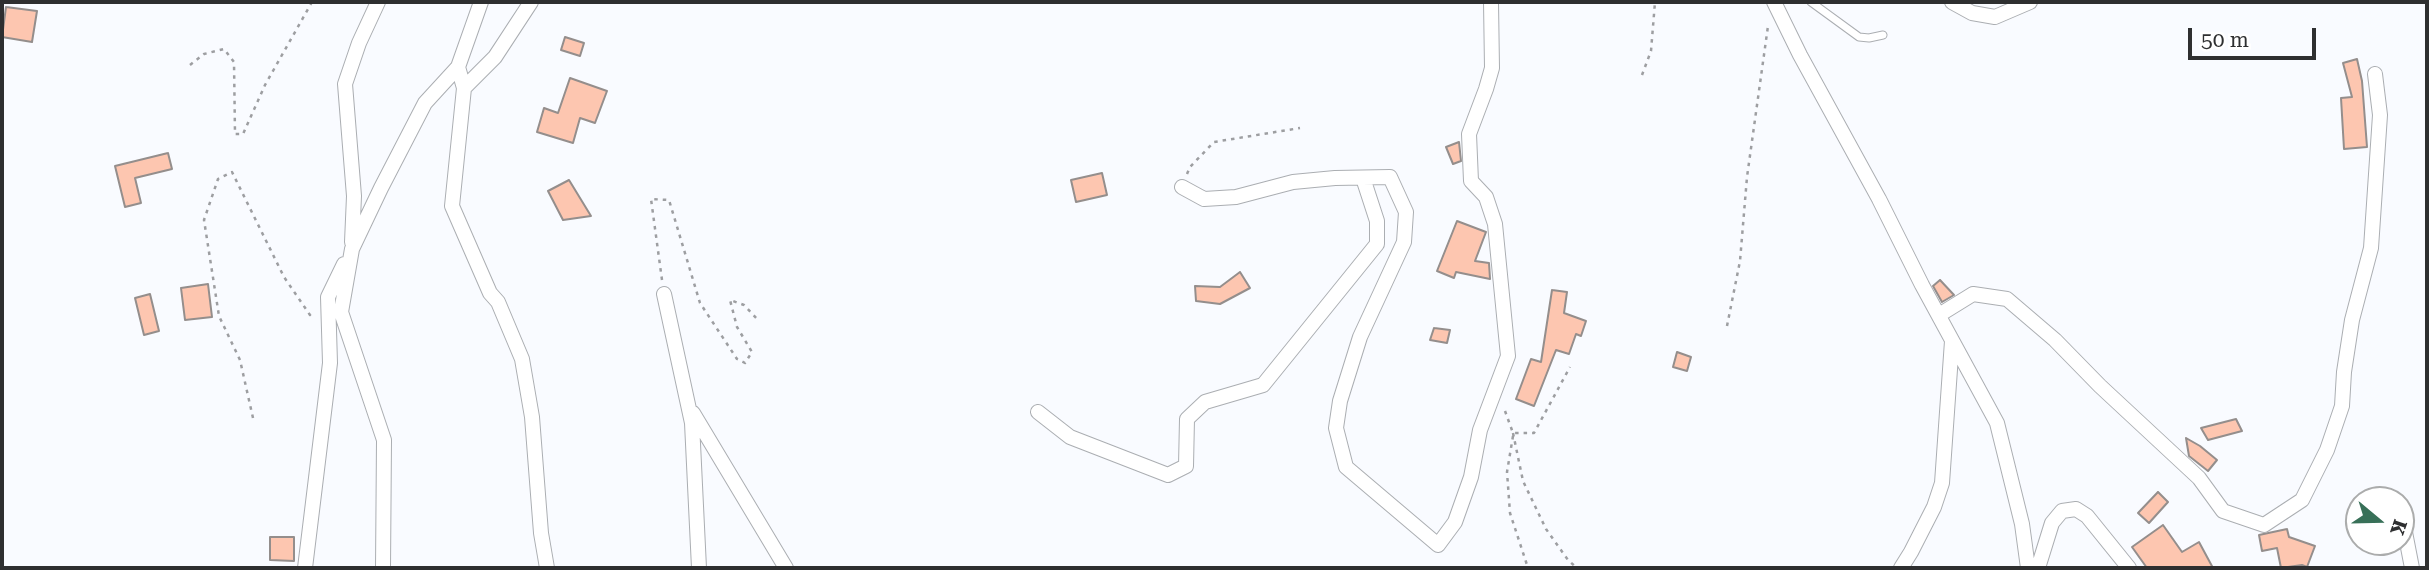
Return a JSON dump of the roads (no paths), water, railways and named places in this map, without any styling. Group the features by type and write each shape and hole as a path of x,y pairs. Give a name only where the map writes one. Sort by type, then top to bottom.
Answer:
{"street":[{"path":"378,2 359,43 345,84 354,196 352,249 341,312 384,440 383,568"},
{"path":"305,568 330,363 328,297 425,103 458,67 481,2"},
{"path":"464,88 495,57 531,2"},
{"path":"1182,187 1204,199 1236,197 1293,182 1390,177 1406,212 1404,242 1360,337 1340,401 1336,428 1346,467 1438,545 1455,522 1471,477 1480,430 1508,356 1495,223 1486,197 1471,181 1469,134 1492,68 1491,2"},
{"path":"1952,2 1972,13 1995,17 2030,2"},
{"path":"1772,8 1880,198 1997,423 2022,524 2028,568"},
{"path":"458,67 464,88 452,206 490,293 499,302 522,359 532,417 541,533 547,568"},
{"path":"1939,315 1973,294 2007,299 2055,340 2199,478 2223,511 2264,525 2302,500 2327,450 2342,406 2351,320 2371,248 2380,115 2375,74"},
{"path":"1038,412 1070,437 1168,475 1186,466 1187,419 1205,402 1263,385 1377,244 1377,220 1363,178"},
{"path":"664,294 692,423 699,568"},
{"path":"1901,568 1934,507 1942,483 1952,339"},
{"path":"688,405 786,568"},
{"path":"2038,568 2053,523 2062,511 2076,509 2087,516 2129,568"}],"lane":[{"path":"1811,2 1859,37 1883,35"}]}
